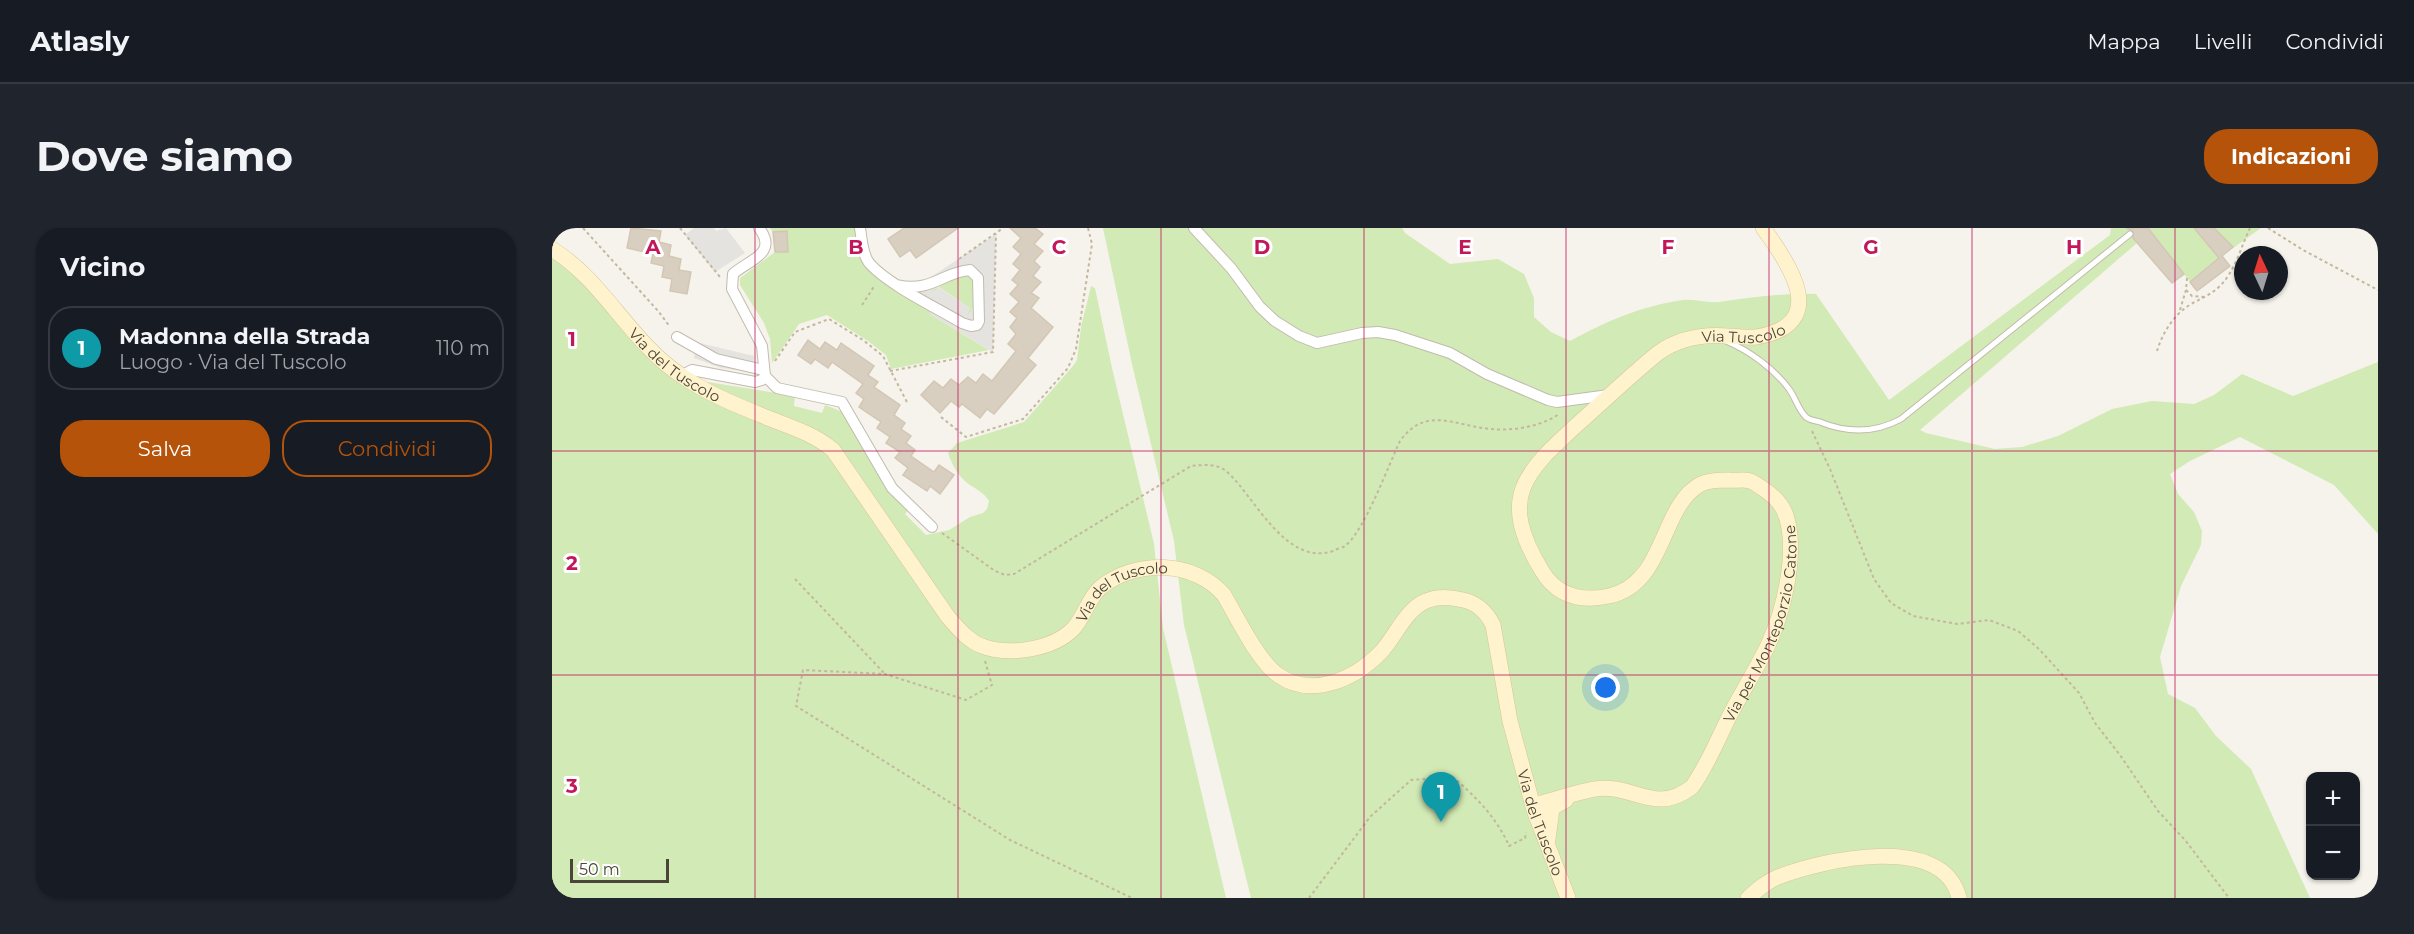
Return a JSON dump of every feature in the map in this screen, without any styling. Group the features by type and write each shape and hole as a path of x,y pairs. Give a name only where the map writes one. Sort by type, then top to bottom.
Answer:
{"street":[{"path":"681,376 692,370 755,382 762,380 764,373 762,346 732,289 733,274 762,254 765,248 764,234 759,228"},
{"path":"861,228 865,255 871,265 897,285 962,323 971,326 977,325 979,321 978,278 970,270 932,284 908,287 897,285"},
{"path":"1194,228 1231,268 1260,307 1275,321 1311,342 1325,342 1362,333 1378,332 1395,335 1450,353 1487,374 1548,400 1557,402 1609,395"},
{"name":"Via Tuscolo","path":"1609,395 1667,346 1695,337 1758,336 1782,327 1796,313 1798,293 1794,275 1762,228"},
{"name":"Via del Tuscolo","path":"552,249 573,262 647,347 681,376 735,405 818,438 833,450 948,617 962,633 982,646 998,651 1016,650 1036,647 1052,641 1070,632 1083,618 1099,589 1124,574 1164,567 1200,576 1215,585 1224,595 1266,664 1278,675 1305,686 1323,686 1349,676 1380,652 1419,605 1435,599 1455,598 1467,601 1483,610 1494,625 1510,721 1535,814 1568,898"},
{"path":"677,337 716,359 764,373 777,388 842,402 892,488 932,527"},
{"name":"Via per Monteporzio Catone","path":"1580,794 1596,789 1616,790 1656,800 1671,799 1692,787 1770,641 1785,597 1790,548 1787,517 1773,495 1751,481 1723,480 1701,484 1681,503 1650,566 1625,590 1610,596 1578,598 1557,589 1549,581 1527,544 1521,528 1520,500 1531,471 1540,459 1609,395"},
{"path":"1528,788 1553,795 1580,794"},
{"path":"1535,814 1541,803 1580,794"},
{"path":"1548,848 1552,808 1580,794"},
{"path":"1748,898 1778,877 1824,863 1874,856 1916,860 1941,869 1951,879 1959,898"}],"lane":[{"path":"1695,337 1720,339 1751,355 1771,370 1787,387 1806,417 1831,427 1858,431 1889,426 1901,420 2130,234"}],"path":[{"path":"583,228 659,312 677,337"},
{"path":"680,228 732,289"},
{"path":"952,264 1003,228"},
{"path":"941,417 966,437 1023,418 1068,368 1076,349 1092,244 1088,228"},
{"path":"2157,351 2170,323 2180,312 2221,285 2232,269 2250,228"},
{"path":"2268,228 2303,250 2378,290"},
{"path":"890,371 993,351 996,234"},
{"path":"862,305 880,278 869,269 871,265"},
{"path":"2180,312 2187,278"},
{"path":"2186,290 2192,296 2205,297"},
{"path":"764,373 795,332 829,320 863,340 883,356 908,404"},
{"path":"932,527 996,571 1005,575 1014,574 1191,466 1209,464 1225,470 1284,539 1309,553 1327,552 1345,546 1357,532 1400,441 1408,430 1419,422 1440,420 1491,429 1522,429 1560,414"},
{"path":"1806,417 1830,469 1874,579 1891,603 1912,616 1957,624 1989,620 2018,631 2039,648 2079,693 2095,723 2158,811 2204,864 2229,898"},
{"path":"795,579 885,674"},
{"path":"982,646 992,685 966,700 885,674 803,670 796,706 1010,840 1132,898"},
{"path":"1309,898 1370,817 1411,780 1453,777 1476,797 1503,830 1509,846 1525,838 1535,814"},
{"path":"1436,778 1439,817"}],"green space":[{"path":"770,228 857,228 866,266 902,295 928,307 931,315 989,350 891,369 886,355 827,315 799,324 772,363 770,339 764,323 740,285 740,278 775,252 788,251 787,231 773,232"},
{"path":"1103,228 1402,228 1405,233 1450,264 1498,259 1524,274 1534,298 1534,317 1551,332 1570,341 1625,315 1683,300 1719,302 1792,294 1816,294 1889,400 2110,235 2111,228 2261,228 2222,256 2230,266 2197,291 2184,274 2172,283 2137,243 1920,430 1995,449 2022,447 2058,436 2112,409 2152,401 2194,404 2214,395 2242,374 2293,396 2378,362 2378,534 2334,485 2240,437 2190,461 2170,474 2178,494 2194,512 2202,531 2201,545 2181,586 2160,657 2168,694 2195,708 2216,736 2251,769 2310,898 1251,898 1184,625 1174,541 1132,364"},
{"path":"552,253 571,265 650,361 676,382 708,382 795,396 794,406 822,413 825,405 848,414 862,447 910,508 905,514 926,535 949,530 987,509 989,501 987,498 962,479 948,453 957,443 1024,422 1077,360 1081,327 1091,286 1095,288 1154,544 1163,628 1226,898 552,898"},
{"path":"969,274 974,288 970,315 966,315 970,308 939,287 933,293 932,290"}],"shaded area":[{"path":"694,228 714,228 716,231 726,228 745,253 715,272 685,235"},
{"path":"996,234 993,352 931,315 928,307 902,295 908,287 916,287","holes":["965,274 972,276 973,280 973,310 967,315 970,308 938,287"]},
{"path":"696,342 754,356 753,372 721,368 694,358"}],"building":[{"path":"631,228 661,231 659,242 671,245 669,256 681,259 679,270 691,272 687,294 670,291 672,279 662,277 664,266 651,263 653,254 627,248"},
{"path":"904,228 958,228 916,258 910,250 900,257 888,239"},
{"path":"1010,228 1035,228 1043,234 1034,244 1043,251 1034,261 1040,267 1033,276 1041,282 1031,293 1039,298 1031,308 1053,327 1028,358 1036,365 994,414 987,409 980,418 962,404 959,407 951,401 940,413 921,395 934,381 943,388 951,379 959,385 968,377 976,383 983,374 992,381 1016,351 1008,344 1016,334 1010,327 1017,318 1010,312 1019,302 1010,294 1018,285 1012,280 1020,270 1013,264 1021,254 1013,247 1021,238"},
{"path":"2126,228 2148,228 2184,274 2172,283 2133,238 2133,231"},
{"path":"2194,228 2214,228 2233,247 2222,256 2230,266 2197,291 2190,282 2219,258"},
{"path":"787,231 788,252 775,252 773,232"},
{"path":"808,340 820,349 825,342 837,350 841,343 874,366 868,375 878,382 874,387 900,405 894,415 905,423 901,429 911,436 906,443 915,450 911,456 934,472 939,465 954,475 940,494 930,486 927,491 903,475 908,468 895,458 900,452 886,443 890,437 877,428 881,422 859,407 864,399 856,393 863,384 832,362 828,368 815,359 811,364 798,355"}],"place":[{"name":"Madonna della Strada","path":"1441,822"}]}
